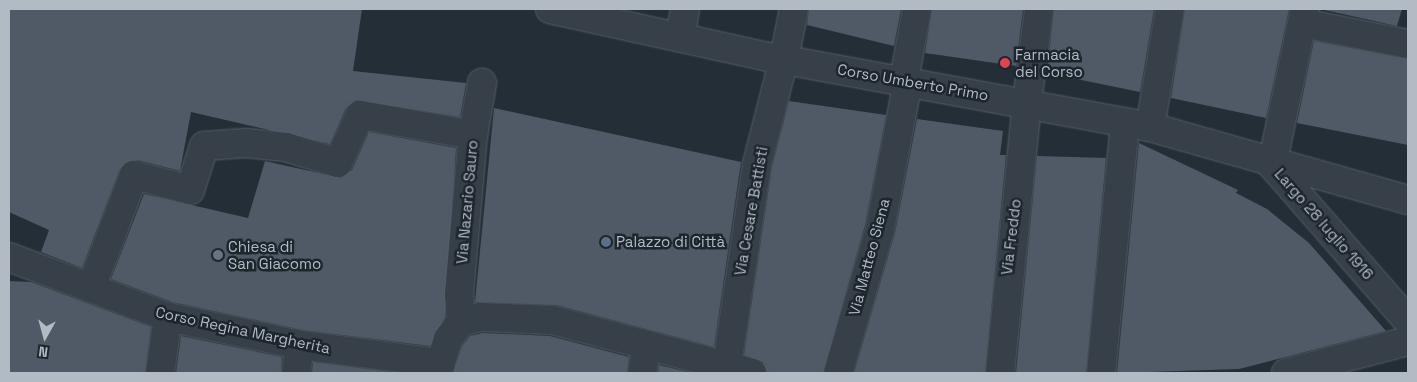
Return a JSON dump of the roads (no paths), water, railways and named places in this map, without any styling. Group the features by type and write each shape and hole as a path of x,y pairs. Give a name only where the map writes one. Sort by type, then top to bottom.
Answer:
{"street":[{"name":"Corso Umberto Primo","path":"557,9 683,21 784,59 1027,102 1138,124 1272,164"},
{"name":"Via Cesare Battisti","path":"739,369 757,164 784,59 794,9"},
{"name":"Via Matteo Siena","path":"838,373 880,229 917,9"},
{"name":"Via Freddo","path":"1000,373 1027,102 1040,9"},
{"path":"1101,373 1138,124 1170,9"},
{"path":"1272,164 1303,16 1407,36"},
{"name":"Via Nazario Sauro","path":"461,322 459,294 473,135 482,83"},
{"path":"91,288 134,175 190,190 204,146 246,143 286,147 338,163 360,115 473,135"},
{"name":"Largo 28 luglio 1916","path":"1272,164 1408,200"},
{"name":"Largo 28 luglio 1916","path":"1272,164 1408,320"},
{"name":"Corso Regina Margherita","path":"9,257 168,317 300,345 440,368 448,338 461,322"},
{"path":"160,373 168,317"},
{"path":"461,322 481,317 552,320 739,369"},
{"path":"1286,373 1408,341"},
{"path":"642,373 647,344"},
{"path":"296,373 300,345"}],"place":[{"name":"Farmacia del Corso","path":"1005,63"},
{"name":"Palazzo di Città","path":"606,242"},
{"name":"Chiesa di San Giacomo","path":"218,255"}]}
